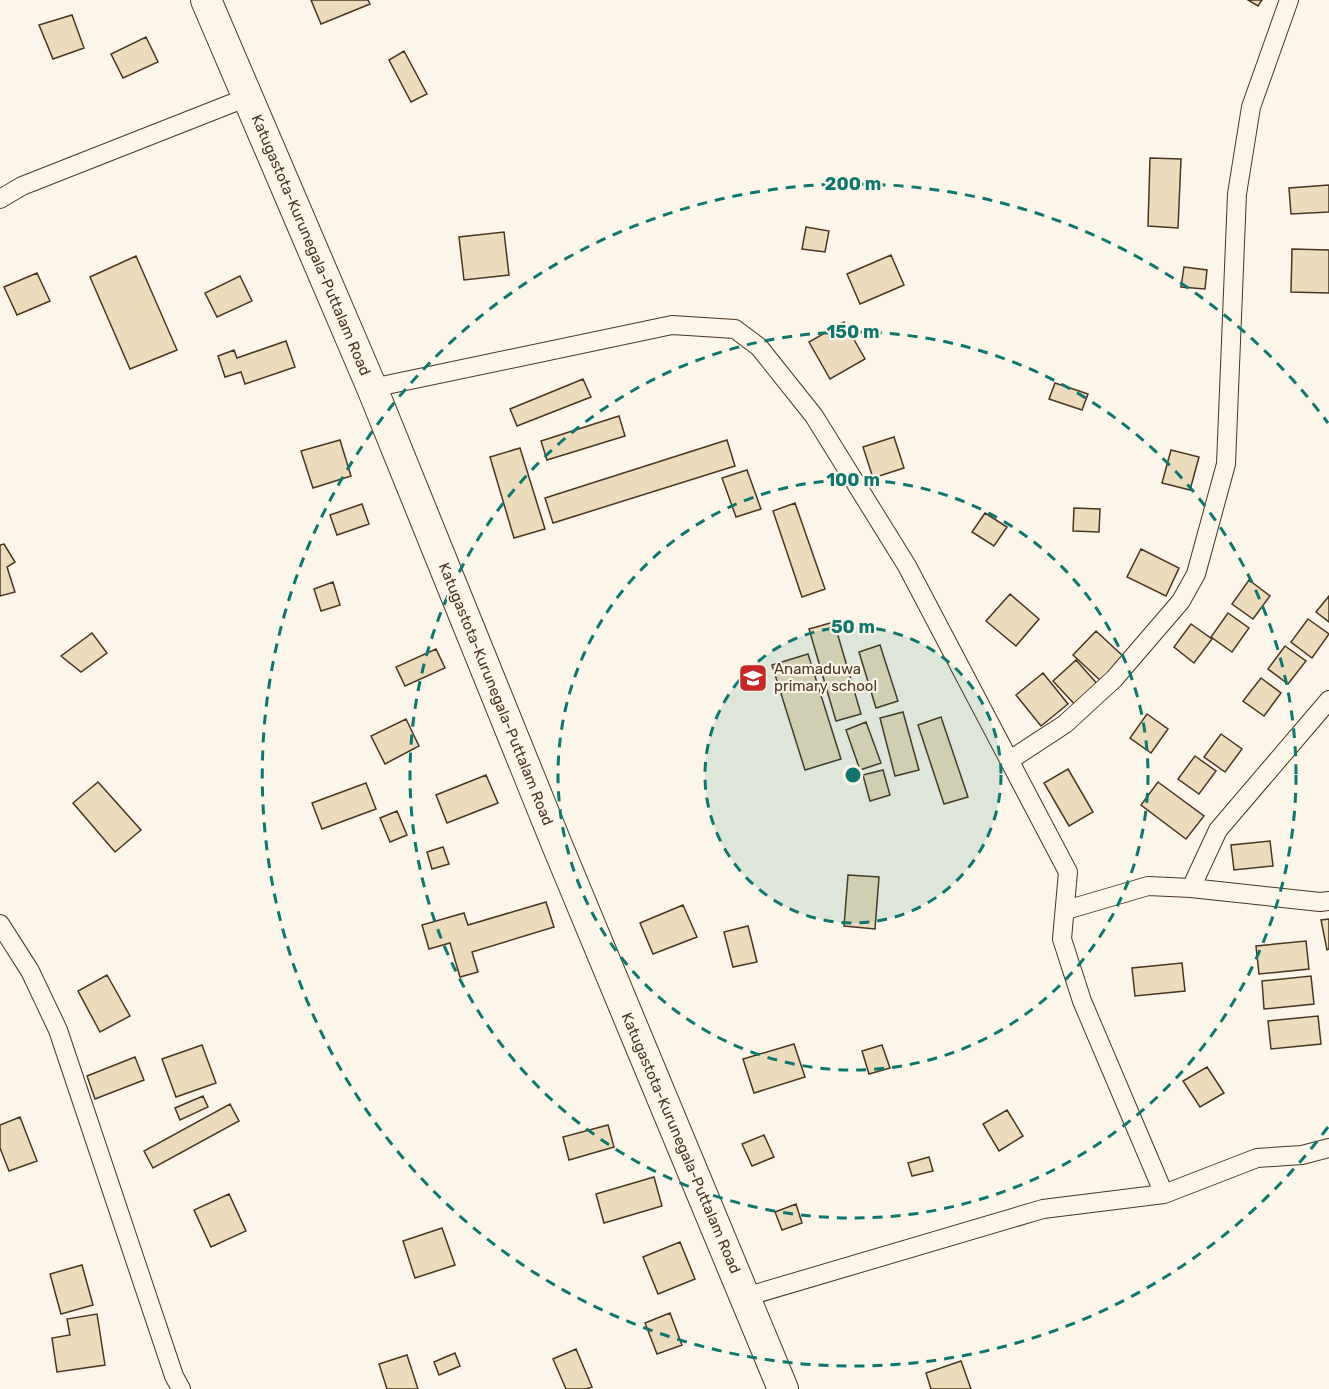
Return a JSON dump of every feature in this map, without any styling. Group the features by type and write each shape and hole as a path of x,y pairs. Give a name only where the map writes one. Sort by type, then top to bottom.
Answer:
{"highway":[{"name":"Katugastota-Kurunegala-Puttalam Road","path":"206,0 372,388 553,834 783,1389"}],"street":[{"path":"1010,760 1065,724 1114,679 1181,601 1196,574 1226,464 1237,194 1251,107 1289,0"},
{"path":"0,199 22,186 248,97"},
{"path":"372,388 672,325 735,329 759,347 814,416 907,566 1068,872 1062,939 1082,1001 1164,1194"},
{"path":"1191,888 1218,830 1329,700"},
{"path":"1066,910 1148,886 1329,901"},
{"path":"0,924 30,971 58,1030 174,1376 181,1389"},
{"path":"745,1297 1043,1209 1164,1194 1257,1158 1302,1155 1329,1148"}],"building":[{"path":"311,0 368,0 370,4 321,24"},
{"path":"1248,0 1262,0 1258,6"},
{"path":"72,15 84,48 53,59 39,25"},
{"path":"146,37 158,62 123,78 111,54"},
{"path":"404,51 427,94 411,102 389,60"},
{"path":"1150,158 1181,159 1178,228 1148,226"},
{"path":"1329,185 1329,212 1291,214 1289,188"},
{"path":"806,227 829,231 825,252 802,249"},
{"path":"504,232 509,275 464,280 459,237"},
{"path":"1292,249 1329,250 1329,293 1291,292"},
{"path":"891,255 904,285 860,304 847,274"},
{"path":"136,256 177,350 130,369 90,277"},
{"path":"1184,267 1207,270 1205,289 1181,287"},
{"path":"37,273 50,301 17,315 4,287"},
{"path":"240,276 252,301 217,317 205,293"},
{"path":"844,322 865,359 830,379 809,342"},
{"path":"286,341 295,367 245,384 241,372 225,377 218,356 234,350 237,358"},
{"path":"583,379 591,397 517,426 510,409"},
{"path":"1055,383 1088,394 1082,410 1049,399"},
{"path":"619,416 625,436 547,460 541,441"},
{"path":"894,437 904,468 873,478 863,447"},
{"path":"340,440 351,476 313,488 301,451"},
{"path":"727,440 735,466 553,523 545,498"},
{"path":"520,448 545,529 514,538 490,457"},
{"path":"1171,450 1199,457 1190,490 1162,483"},
{"path":"747,470 761,509 736,517 722,478"},
{"path":"795,503 825,589 802,597 773,511"},
{"path":"362,504 369,524 337,535 330,515"},
{"path":"1074,508 1100,509 1099,532 1073,531"},
{"path":"985,513 1007,527 994,546 972,532"},
{"path":"4,544 15,562 7,567 15,592 0,596 0,545"},
{"path":"1141,549 1179,568 1166,596 1127,577"},
{"path":"1249,580 1270,596 1253,619 1232,604"},
{"path":"333,582 340,605 321,611 314,589"},
{"path":"1010,594 1039,619 1016,646 986,621"},
{"path":"1329,596 1329,622 1316,612"},
{"path":"1228,613 1249,628 1232,652 1211,637"},
{"path":"1308,619 1329,634 1312,658 1291,642"},
{"path":"834,622 861,714 836,721 809,629"},
{"path":"1191,624 1212,639 1194,663 1174,647"},
{"path":"1096,631 1124,657 1101,681 1073,655"},
{"path":"92,633 107,653 81,672 61,656"},
{"path":"880,645 898,701 876,708 859,652"},
{"path":"1285,646 1306,661 1288,684 1268,669"},
{"path":"436,649 445,668 405,686 396,667"},
{"path":"808,654 841,759 805,770 772,665"},
{"path":"1076,660 1100,687 1078,708 1053,681"},
{"path":"1043,673 1068,704 1041,726 1016,695"},
{"path":"1261,678 1281,693 1264,716 1243,701"},
{"path":"903,712 919,770 895,776 880,718"},
{"path":"1147,714 1168,729 1151,753 1130,738"},
{"path":"941,717 968,797 944,804 918,725"},
{"path":"406,719 419,746 385,764 371,736"},
{"path":"866,722 881,763 860,770 846,730"},
{"path":"1221,734 1242,749 1225,772 1204,757"},
{"path":"1195,756 1216,771 1199,794 1178,779"},
{"path":"1068,769 1093,812 1069,826 1044,783"},
{"path":"883,770 890,795 870,801 863,775"},
{"path":"486,775 498,803 447,823 436,795"},
{"path":"98,782 141,830 115,852 73,803"},
{"path":"1158,782 1204,816 1186,839 1141,805"},
{"path":"366,783 376,809 322,829 312,803"},
{"path":"397,811 407,835 390,842 380,818"},
{"path":"1270,841 1273,866 1234,870 1231,845"},
{"path":"443,847 449,864 432,869 427,852"},
{"path":"848,875 879,877 875,929 844,926"},
{"path":"546,902 554,927 472,952 478,972 460,977 450,943 429,949 422,925 464,913 468,925"},
{"path":"683,905 697,937 653,954 640,923"},
{"path":"1329,919 1329,949 1327,950 1321,920"},
{"path":"748,926 757,962 733,967 724,932"},
{"path":"1306,941 1309,969 1259,974 1256,946"},
{"path":"1182,963 1185,991 1135,996 1132,968"},
{"path":"107,975 130,1016 100,1032 78,991"},
{"path":"1311,976 1314,1004 1264,1009 1262,981"},
{"path":"1318,1016 1321,1044 1271,1049 1268,1021"},
{"path":"794,1044 805,1077 754,1093 743,1059"},
{"path":"202,1045 216,1083 176,1097 162,1059"},
{"path":"882,1045 890,1068 869,1074 862,1051"},
{"path":"135,1057 144,1080 95,1099 87,1076"},
{"path":"1207,1067 1224,1093 1200,1107 1183,1081"},
{"path":"203,1096 208,1107 180,1120 175,1108"},
{"path":"230,1104 239,1121 153,1168 144,1151"},
{"path":"1007,1110 1023,1136 999,1151 983,1124"},
{"path":"20,1117 37,1161 9,1171 0,1148 0,1125"},
{"path":"608,1125 614,1147 569,1160 563,1137"},
{"path":"764,1135 774,1157 752,1166 742,1144"},
{"path":"929,1157 933,1171 912,1176 908,1163"},
{"path":"654,1177 662,1206 604,1223 596,1194"},
{"path":"229,1194 246,1231 211,1247 194,1210"},
{"path":"796,1204 802,1223 782,1230 775,1212"},
{"path":"442,1228 455,1265 415,1278 403,1241"},
{"path":"680,1242 695,1279 658,1294 643,1257"},
{"path":"82,1265 93,1305 61,1314 50,1274"},
{"path":"670,1313 682,1345 657,1354 645,1323"},
{"path":"97,1314 105,1365 57,1372 52,1338 70,1335 67,1319"},
{"path":"576,1349 592,1387 566,1389 553,1359"},
{"path":"455,1353 460,1366 439,1375 434,1362"},
{"path":"407,1355 418,1389 387,1389 379,1364"},
{"path":"961,1361 971,1389 931,1389 926,1373"}],"place":[{"name":"Anamaduwa primary school","path":"753,678"}]}
